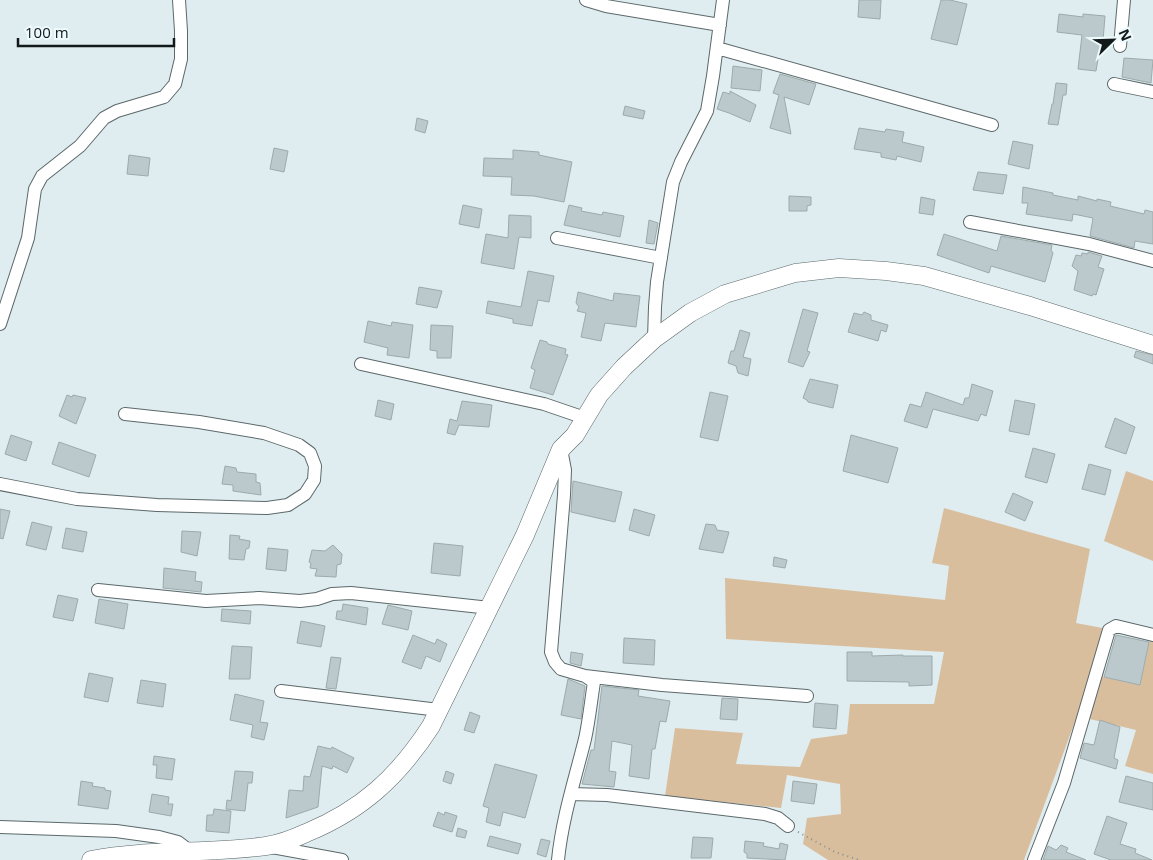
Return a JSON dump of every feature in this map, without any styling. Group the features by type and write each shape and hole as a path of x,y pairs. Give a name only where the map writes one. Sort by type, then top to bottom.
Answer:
{"main road":[{"path":"91,860 268,846 296,838 322,827 370,797 396,774 414,752 431,726 525,535 560,449 575,434 606,388 624,367 654,339 690,313 725,294 794,272 839,268 886,271 924,276 1030,306 1153,345"}],"street":[{"path":"0,324 28,238 35,189 42,176 80,146 104,118 117,111 164,97 175,84 181,59 179,0"},
{"path":"586,0 606,6 720,25"},
{"path":"654,339 654,306 673,182 707,111 723,0"},
{"path":"1120,46 1124,0"},
{"path":"717,48 992,125"},
{"path":"1114,84 1153,92"},
{"path":"970,222 1089,244 1153,261"},
{"path":"556,238 661,258"},
{"path":"361,364 544,404 585,418"},
{"path":"0,484 77,499 267,508 288,505 305,494 314,480 315,466 310,453 299,445 264,433 199,422 125,414"},
{"path":"560,449 564,470 564,494 551,652 555,662 561,669 585,676 662,685 807,696"},
{"path":"98,590 206,601 259,598 300,601 317,599 332,594 351,593 490,608"},
{"path":"1034,860 1064,783 1109,630 1116,626 1153,635"},
{"path":"558,860 562,831 586,736 594,682 585,676"},
{"path":"281,691 439,710"},
{"path":"571,794 607,795 765,814 778,818 788,826"},
{"path":"0,827 116,831 178,842 190,851"},
{"path":"268,846 315,857 342,860"}],"path":[{"path":"788,826 812,841 835,852 859,860"}],"shaded area":[{"path":"1126,471 1153,481 1153,561 1104,541"},
{"path":"944,508 1090,549 1076,623 1113,630 1103,677 1140,685 1150,639 1153,640 1153,774 1125,766 1136,730 1077,716 1024,860 828,860 803,844 807,818 841,814 840,784 787,775 781,808 665,796 675,728 743,733 736,764 800,767 811,739 847,734 850,704 934,704 944,652 726,639 725,578 945,600 949,566 932,563"}],"building":[{"path":"859,0 881,0 880,19 858,17"},
{"path":"941,0 967,4 957,45 931,39"},
{"path":"1059,14 1083,17 1083,14 1105,16 1103,41 1101,41 1096,71 1078,69 1082,35 1057,32"},
{"path":"1124,58 1153,60 1151,83 1122,77"},
{"path":"733,66 762,70 760,91 731,88"},
{"path":"780,74 816,84 809,105 784,97 791,134 770,128 779,95 773,93"},
{"path":"1056,83 1067,84 1066,95 1063,95 1058,125 1048,124"},
{"path":"730,91 756,105 750,122 717,109 723,92 730,94"},
{"path":"625,106 645,111 643,119 623,115"},
{"path":"417,118 428,121 425,133 415,130"},
{"path":"859,128 885,132 886,129 904,132 902,142 924,147 921,162 897,156 896,160 881,157 881,153 854,149"},
{"path":"1013,141 1033,145 1029,169 1008,164"},
{"path":"274,148 288,151 284,172 270,169"},
{"path":"513,150 539,152 539,155 572,162 564,202 534,196 511,195 512,177 483,176 484,158 513,159"},
{"path":"129,155 150,158 148,176 127,174"},
{"path":"978,172 1007,175 1003,194 973,190"},
{"path":"1023,187 1078,200 1078,196 1097,201 1097,199 1111,202 1110,206 1144,214 1145,210 1153,212 1153,244 1135,241 1134,248 1090,236 1093,218 1073,214 1072,221 1026,214 1028,203 1022,203"},
{"path":"789,196 811,197 811,205 807,206 807,211 789,211"},
{"path":"921,197 935,200 933,215 919,213"},
{"path":"463,205 482,209 479,228 459,224"},
{"path":"569,205 582,208 581,211 602,215 603,212 624,216 620,237 564,225"},
{"path":"509,215 531,216 531,238 519,237 514,269 481,263 486,234 508,238"},
{"path":"649,220 658,223 654,244 646,243"},
{"path":"944,234 997,251 1001,236 1052,245 1051,250 1053,253 1045,282 991,266 989,273 937,255"},
{"path":"1088,252 1102,256 1098,267 1104,269 1096,295 1093,294 1092,296 1074,290 1078,271 1072,266 1076,255 1081,256 1082,253 1088,254"},
{"path":"528,271 554,276 549,302 538,300 532,326 513,323 513,319 486,313 488,301 521,307"},
{"path":"419,287 442,291 437,308 416,304"},
{"path":"578,292 613,301 614,293 640,296 636,327 605,323 601,341 581,337 586,313 577,311 579,307 576,303"},
{"path":"803,309 818,313 807,351 810,352 803,367 788,362"},
{"path":"864,312 871,315 871,320 888,325 886,332 881,330 878,341 848,332 854,313 862,315"},
{"path":"368,321 391,326 392,322 413,325 409,358 387,355 388,348 364,342"},
{"path":"431,325 453,326 451,358 437,358 437,351 430,350"},
{"path":"740,330 750,333 743,357 751,359 748,376 738,373 736,366 728,363 731,351 734,351"},
{"path":"540,340 566,349 565,354 568,355 553,395 530,388 535,370 531,368"},
{"path":"1136,351 1153,355 1153,364 1134,357"},
{"path":"810,379 838,385 833,408 808,402 803,398"},
{"path":"972,384 993,391 986,416 981,414 978,421 933,409 927,428 904,421 910,404 921,407 926,392 963,405 965,398 969,398"},
{"path":"710,392 728,396 718,441 700,437"},
{"path":"67,395 86,398 76,424 59,416"},
{"path":"378,400 394,404 391,420 375,416"},
{"path":"1015,400 1035,404 1029,435 1009,431"},
{"path":"462,401 492,405 489,427 459,425 455,435 447,433 450,419 457,421"},
{"path":"1115,418 1135,427 1126,454 1105,447"},
{"path":"11,435 32,442 26,461 5,454"},
{"path":"851,435 898,448 888,483 843,471"},
{"path":"59,442 96,455 89,477 52,464"},
{"path":"1033,448 1055,454 1047,483 1025,477"},
{"path":"1089,464 1111,470 1105,495 1082,489"},
{"path":"225,466 236,468 237,472 256,474 256,482 260,483 261,495 233,491 233,485 222,484"},
{"path":"573,481 622,492 615,522 571,512"},
{"path":"1013,493 1033,502 1025,521 1005,512"},
{"path":"0,509 10,511 3,539 0,538"},
{"path":"634,509 655,515 649,536 629,530"},
{"path":"32,522 52,527 46,550 26,545"},
{"path":"706,524 715,525 717,530 729,532 723,553 699,549"},
{"path":"66,528 87,532 83,552 62,548"},
{"path":"182,531 201,532 197,556 181,552"},
{"path":"230,535 240,536 239,539 250,541 244,560 229,559"},
{"path":"434,543 463,546 460,576 431,573"},
{"path":"333,545 342,554 341,564 337,565 336,577 315,576 317,569 310,568 311,563 309,562 312,550 325,551"},
{"path":"268,548 288,550 286,571 266,569"},
{"path":"774,557 787,560 785,568 773,566"},
{"path":"164,568 196,572 195,581 202,582 201,592 163,588"},
{"path":"58,595 78,599 73,621 53,617"},
{"path":"99,599 128,604 124,629 95,623"},
{"path":"343,604 368,608 366,625 336,619 337,611 342,611"},
{"path":"388,605 412,611 408,630 382,624"},
{"path":"222,609 251,611 250,624 221,621"},
{"path":"301,621 325,626 321,647 297,643"},
{"path":"413,635 435,644 437,639 447,644 440,662 426,656 421,669 402,662"},
{"path":"1116,635 1149,642 1140,685 1104,677"},
{"path":"624,638 655,640 654,665 623,663"},
{"path":"232,646 252,647 250,679 229,679"},
{"path":"571,652 583,654 581,666 570,663"},
{"path":"847,652 872,652 872,656 932,656 932,685 909,686 909,682 847,681"},
{"path":"331,657 341,658 336,689 326,688"},
{"path":"89,673 113,678 108,702 84,697"},
{"path":"568,679 585,686 581,719 561,715"},
{"path":"141,680 166,684 163,707 137,703"},
{"path":"602,686 639,690 638,696 670,701 666,722 660,721 655,749 652,749 649,779 629,776 632,745 612,741 609,771 616,772 614,787 582,784 591,750 594,750"},
{"path":"235,694 264,701 260,722 268,723 264,740 251,737 253,725 230,720"},
{"path":"722,698 738,699 737,720 720,719"},
{"path":"815,703 838,705 836,729 813,727"},
{"path":"470,712 480,716 474,733 464,730"},
{"path":"1100,720 1120,727 1114,758 1118,760 1116,769 1080,758 1084,743 1094,745"},
{"path":"318,746 331,749 332,747 354,758 347,773 333,766 332,769 322,766 318,807 286,818 289,790 303,791 304,776 310,777"},
{"path":"154,756 175,759 172,780 156,778 157,765 153,765"},
{"path":"495,764 537,775 525,818 503,812 500,826 486,822 489,808 483,806"},
{"path":"235,771 253,772 252,783 248,783 245,811 226,809 227,800 231,801"},
{"path":"446,771 454,774 451,784 443,781"},
{"path":"1126,776 1153,783 1153,810 1119,802"},
{"path":"81,781 93,783 92,786 111,791 108,809 78,805"},
{"path":"793,781 817,784 814,804 791,801"},
{"path":"152,794 169,797 168,804 173,804 171,816 149,812"},
{"path":"214,809 231,811 229,833 206,831 207,815 213,815"},
{"path":"438,812 444,815 445,812 457,816 452,832 433,826"},
{"path":"1107,816 1127,823 1120,844 1136,849 1135,853 1152,860 1111,860 1094,854"},
{"path":"458,828 467,831 465,838 456,836"},
{"path":"490,836 521,844 518,854 487,846"},
{"path":"693,837 713,838 711,858 691,858"},
{"path":"541,839 550,841 546,857 537,854"},
{"path":"745,841 764,843 763,846 779,849 780,843 788,845 785,860 747,858 747,854 744,852"},
{"path":"1061,845 1068,848 1066,852 1086,860 1043,860 1048,846 1056,850"}]}
